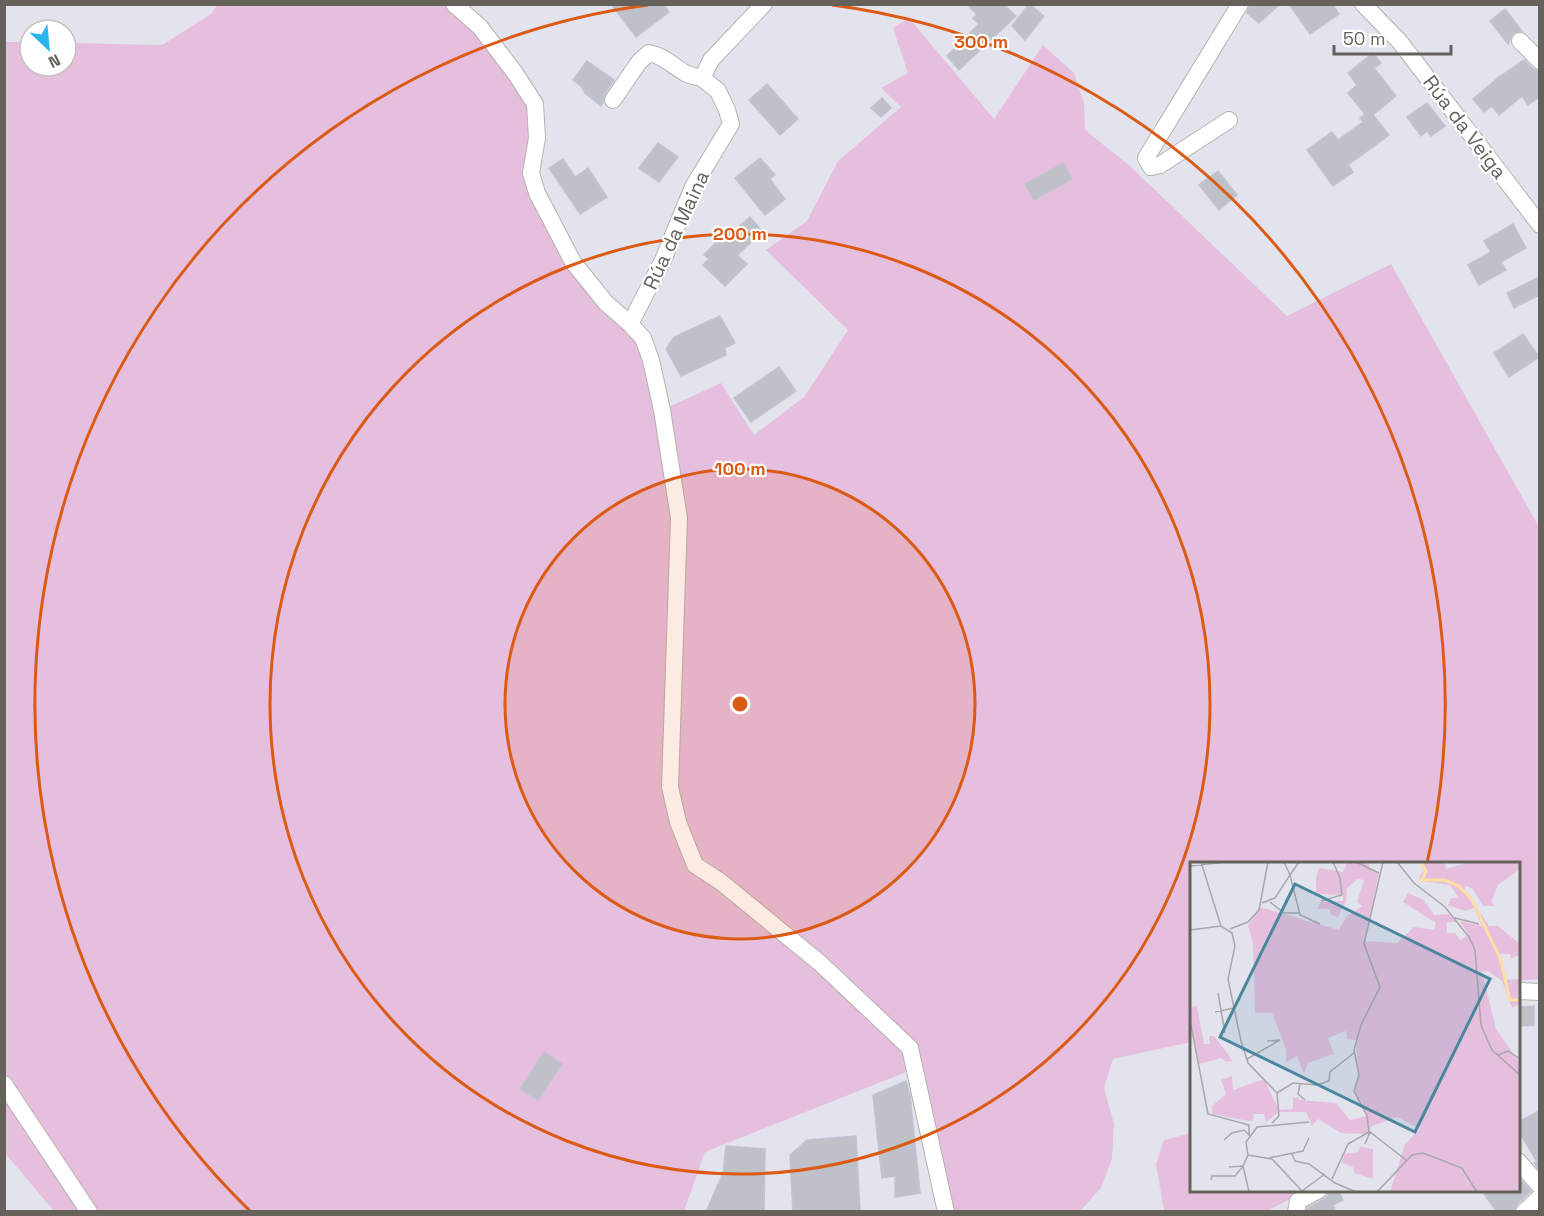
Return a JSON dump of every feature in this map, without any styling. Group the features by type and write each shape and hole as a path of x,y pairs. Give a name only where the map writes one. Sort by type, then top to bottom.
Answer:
{"street":[{"path":"454,4 480,27 535,104 537,138 531,173 537,193 573,262 606,303 643,338 651,360 662,410 679,518 670,787 678,822 695,865 721,882 820,963 910,1048 946,1212"},
{"path":"702,78 711,60 764,4"},
{"path":"1228,120 1160,165 1151,167 1146,158 1240,4"},
{"name":"Rúa da Veiga","path":"1363,4 1400,42 1539,225"},
{"path":"1520,42 1539,61"},
{"name":"Rúa da Maina","path":"613,100 639,62 649,52 666,59 688,75 702,78 718,91 731,124 693,187 663,260 630,324"},
{"path":"1520,992 1539,992"},
{"path":"4,1084 89,1212"},
{"path":"1520,1163 1539,1186"},
{"path":"1296,1212 1298,1201 1317,1192"},
{"path":"1524,1212 1539,1197"}],"shaded area":[{"path":"217,5 454,5 535,104 531,173 573,262 643,338 662,410 721,383 754,435 804,397 848,330 766,250 807,221 838,161 901,107 881,88 908,73 893,28 909,18 994,119 1043,45 1074,73 1084,103 1085,130 1130,166 1287,316 1391,264 1539,527 1539,979 1520,981 1520,862 1190,862 1190,1042 1113,1059 1104,1088 1114,1124 1112,1159 1101,1188 1080,1211 946,1211 914,1069 705,1152 684,1211 54,1211 4,1152 4,42 18,42 18,78 78,78 78,43 162,45 211,14"},
{"path":"1190,1133 1190,1192 1304,1192 1267,1211 1164,1211 1156,1164 1164,1140"}],"building":[{"path":"611,4 663,4 669,12 636,37"},
{"path":"967,4 1003,4 1016,16 959,70 947,56 979,24 973,18 977,15"},
{"path":"1029,4 1044,16 1025,40 1012,26"},
{"path":"1250,4 1280,4 1259,23 1247,13"},
{"path":"1289,4 1332,4 1339,14 1310,34"},
{"path":"1505,9 1522,31 1513,33 1508,44 1490,21"},
{"path":"1373,53 1381,63 1374,68 1396,96 1373,115 1389,135 1348,165 1353,172 1333,186 1307,150 1332,132 1338,140 1363,122 1360,118 1365,114 1348,93 1357,85 1348,73"},
{"path":"1524,60 1533,69 1539,71 1539,97 1528,105 1522,96 1499,115 1492,106 1484,112 1473,99"},
{"path":"587,61 614,80 604,95 601,106 573,80"},
{"path":"767,84 798,119 780,135 749,100"},
{"path":"882,98 891,108 881,117 871,108"},
{"path":"1427,103 1445,126 1431,136 1427,131 1421,136 1407,117"},
{"path":"658,143 678,157 659,182 639,168"},
{"path":"760,158 775,175 770,179 785,199 765,215 735,178"},
{"path":"563,159 575,177 588,168 607,197 580,214 549,168"},
{"path":"1063,163 1072,179 1034,200 1025,184"},
{"path":"1218,171 1237,195 1219,210 1199,185"},
{"path":"750,217 763,232 737,255 747,264 725,286 703,265 709,259 704,255 720,238 722,241"},
{"path":"1513,224 1526,248 1501,262 1506,270 1479,285 1468,265 1491,252 1484,241"},
{"path":"1539,277 1539,295 1514,308 1507,293"},
{"path":"720,316 735,343 725,348 726,355 681,376 666,349 674,337"},
{"path":"1523,334 1539,357 1509,377 1494,353"},
{"path":"779,367 796,391 751,422 734,398"},
{"path":"1534,1006 1534,1025 1521,1026 1521,1007"},
{"path":"544,1052 562,1064 538,1100 520,1089"},
{"path":"906,1081 910,1095 920,1193 895,1197 895,1176 882,1178 873,1095"},
{"path":"1539,1111 1539,1170 1534,1163 1537,1162 1520,1133 1520,1121"},
{"path":"856,1136 860,1212 793,1212 790,1155 807,1140"},
{"path":"726,1146 765,1149 764,1212 706,1212 723,1173"},
{"path":"1520,1179 1531,1191 1517,1204 1514,1212 1497,1212 1483,1192 1520,1192"},
{"path":"1329,1192 1339,1192 1343,1200 1333,1205 1336,1212 1307,1212 1307,1208 1328,1196"}]}
